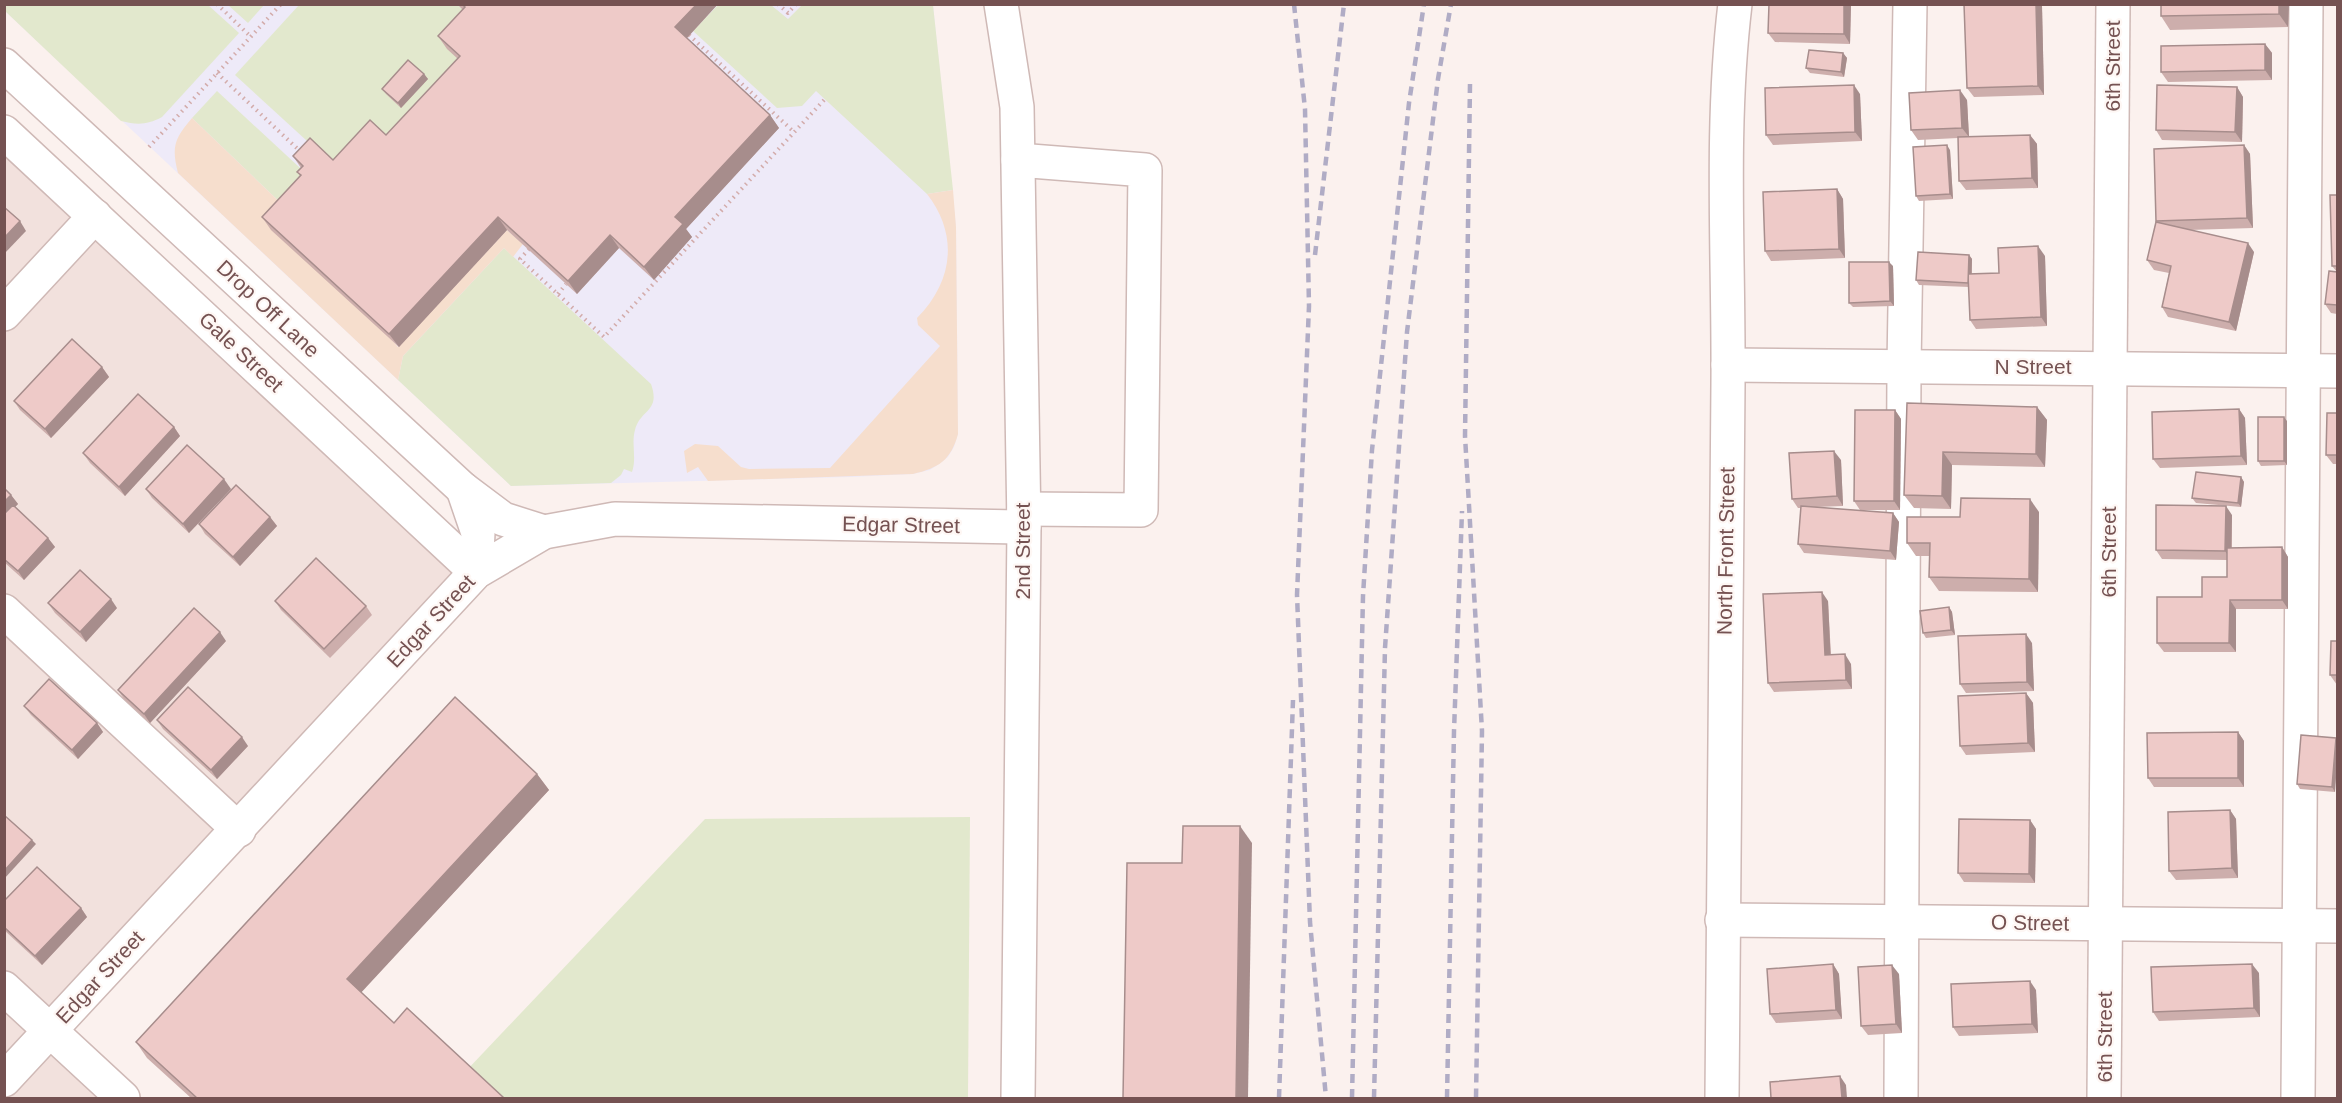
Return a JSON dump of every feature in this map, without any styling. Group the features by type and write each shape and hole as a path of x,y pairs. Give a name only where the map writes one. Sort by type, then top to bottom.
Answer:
{"street":[{"name":"2nd Street","path":"1001,4 1017,107 1024,518 1018,1098"},
{"name":"North Front Street","path":"1722,1098 1728,365 1726,195 1730,41 1735,4"},
{"path":"1901,1098 1904,366 1910,4"},
{"name":"6th Street","path":"2104,1098 2113,4"},
{"path":"2298,1098 2306,4"},
{"name":"Drop Off Lane","path":"4,65 463,489 503,519 544,532"},
{"name":"Gale Street","path":"4,132 476,572"},
{"name":"Edgar Street","path":"4,1080 239,830 476,572 544,532 615,519 1024,518 1141,510 1145,170 1018,160"},
{"path":"4,314 95,216"},
{"name":"N Street","path":"1728,365 2337,371"},
{"path":"463,489 478,534 476,572"},
{"path":"4,611 239,830"},
{"name":"O Street","path":"1722,920 2337,926"},
{"path":"4,988 123,1098"}],"path":[{"path":"217,4 251,37"},
{"path":"142,154 281,4"},
{"path":"778,4 788,13 796,4"},
{"path":"689,35 794,132"},
{"path":"217,73 310,160"},
{"path":"529,249 520,259 604,337 825,99"},
{"path":"558,294 566,284"}],"shaded area":[{"path":"4,5 933,5 956,227 958,434 954,447 948,457 930,470 913,474 511,486 5,11"},
{"path":"4,132 476,572 51,1030 123,1098 5,1098"}],"green space":[{"path":"4,5 208,5 239,33 162,117 142,124 132,123 121,121 5,11"},
{"path":"228,5 264,5 248,23"},
{"path":"299,5 458,5 474,20 469,69 342,173 235,75"},
{"path":"718,5 771,5 788,19 802,5 933,5 953,190 927,194 816,91 802,106 777,108 693,31"},
{"path":"217,91 312,179 289,211 192,118"},
{"path":"504,248 651,384 652,405 635,430 632,472 624,469 621,475 611,483 511,486 398,380 403,356"},
{"path":"970,817 968,1098 495,1098 466,1071 705,819"}],"sand":[{"path":"192,118 289,211 398,347 507,230 523,244 513,257 504,248 403,356 398,380 178,173 175,156 176,143"},
{"path":"953,190 956,227 958,434 948,456 937,466 913,474 708,481 698,467 687,473 684,451 695,444 718,446 741,467 749,469 830,468 940,346 918,325 917,318 938,289 948,258 944,226 927,194"}],"building":[{"path":"462,4 697,4 675,27 770,115 675,217 683,224 644,267 610,235 568,281 498,217 389,334 262,217 301,175 297,172 303,166 293,156 310,138 333,160 370,120 386,135 460,56 438,36 465,7"},
{"path":"1769,4 1844,4 1844,34 1768,33"},
{"path":"1964,4 2036,4 2038,86 1967,88"},
{"path":"2161,4 2279,4 2279,14 2161,16"},
{"path":"2265,44 2265,70 2161,72 2161,46"},
{"path":"1809,50 1843,53 1841,72 1806,68"},
{"path":"408,60 424,74 398,103 382,89"},
{"path":"1854,85 1855,132 1766,135 1765,88"},
{"path":"2157,85 2237,87 2235,132 2156,130"},
{"path":"1960,90 1962,128 1911,130 1909,93"},
{"path":"2030,135 2032,178 1959,181 1958,137"},
{"path":"1947,145 1950,194 1916,196 1913,147"},
{"path":"2244,145 2247,218 2156,221 2154,149"},
{"path":"1837,189 1839,249 1765,251 1763,192"},
{"path":"2330,195 2337,195 2337,266 2332,266"},
{"path":"4,207 20,221 4,238"},
{"path":"2156,222 2248,243 2229,322 2162,307 2171,266 2147,260"},
{"path":"2038,246 2041,317 1970,320 1968,274 1999,273 1998,248"},
{"path":"1918,252 1969,255 1968,283 1916,280"},
{"path":"1849,262 1889,262 1890,301 1849,303"},
{"path":"2329,271 2337,272 2337,305 2325,304"},
{"path":"72,339 102,367 45,429 14,401"},
{"path":"138,394 174,427 119,487 83,453"},
{"path":"1907,403 2037,407 2036,454 1943,452 1942,496 1904,495"},
{"path":"2239,409 2241,456 2153,459 2152,412"},
{"path":"1855,410 1895,410 1894,501 1854,501"},
{"path":"2327,413 2337,413 2337,455 2326,455"},
{"path":"2258,417 2284,417 2284,461 2258,461"},
{"path":"187,445 224,479 183,524 146,489"},
{"path":"1834,451 1837,496 1792,499 1789,453"},
{"path":"2196,472 2241,477 2238,503 2192,498"},
{"path":"236,485 270,517 233,557 199,524"},
{"path":"4,488 11,495 4,502"},
{"path":"1961,498 2030,499 2029,579 1929,577 1930,543 1907,543 1907,517 1960,517"},
{"path":"13,505 48,538 18,571 4,559 4,514"},
{"path":"2156,505 2226,506 2225,551 2156,550"},
{"path":"1801,506 1893,513 1890,551 1798,544"},
{"path":"2282,547 2282,600 2230,600 2229,643 2157,643 2157,597 2202,597 2202,577 2227,577 2227,548"},
{"path":"316,558 366,606 324,649 275,601"},
{"path":"80,570 111,599 80,632 48,603"},
{"path":"1822,592 1825,655 1845,654 1846,680 1768,683 1763,594"},
{"path":"1949,607 1951,630 1923,633 1920,611"},
{"path":"194,608 220,632 144,714 118,690"},
{"path":"2026,634 2027,682 1960,684 1958,636"},
{"path":"2331,641 2337,641 2337,675 2330,675"},
{"path":"49,679 97,723 72,750 24,706"},
{"path":"188,687 242,737 211,770 157,720"},
{"path":"2026,693 2028,743 1960,746 1958,696"},
{"path":"455,697 537,774 347,979 394,1023 407,1008 504,1098 197,1098 136,1042"},
{"path":"2238,732 2238,778 2148,778 2147,733"},
{"path":"2301,735 2336,738 2332,787 2297,784"},
{"path":"2230,810 2232,868 2169,871 2168,812"},
{"path":"4,815 32,840 4,871"},
{"path":"1959,819 2030,820 2029,874 1958,873"},
{"path":"1183,826 1240,826 1236,1098 1123,1098 1127,863 1182,863"},
{"path":"37,867 81,908 35,956 4,927 4,901"},
{"path":"1833,964 1836,1010 1770,1014 1767,969"},
{"path":"2252,964 2254,1008 2153,1012 2151,967"},
{"path":"1892,965 1896,1024 1861,1026 1858,967"},
{"path":"2030,981 2032,1024 1953,1027 1951,984"},
{"path":"1840,1076 1842,1098 1771,1098 1770,1082"}],"railway":[{"path":"1294,4 1305,109 1309,306 1297,595 1310,922 1326,1098"},
{"path":"1315,255 1344,4"},
{"path":"1352,1098 1363,596 1372,450 1409,103 1424,4"},
{"path":"1374,1098 1385,648 1407,332 1438,79 1451,4"},
{"path":"1470,84 1465,436 1482,731 1476,1098"},
{"path":"1447,1098 1454,731 1462,511"},
{"path":"1279,1098 1293,700"}]}
